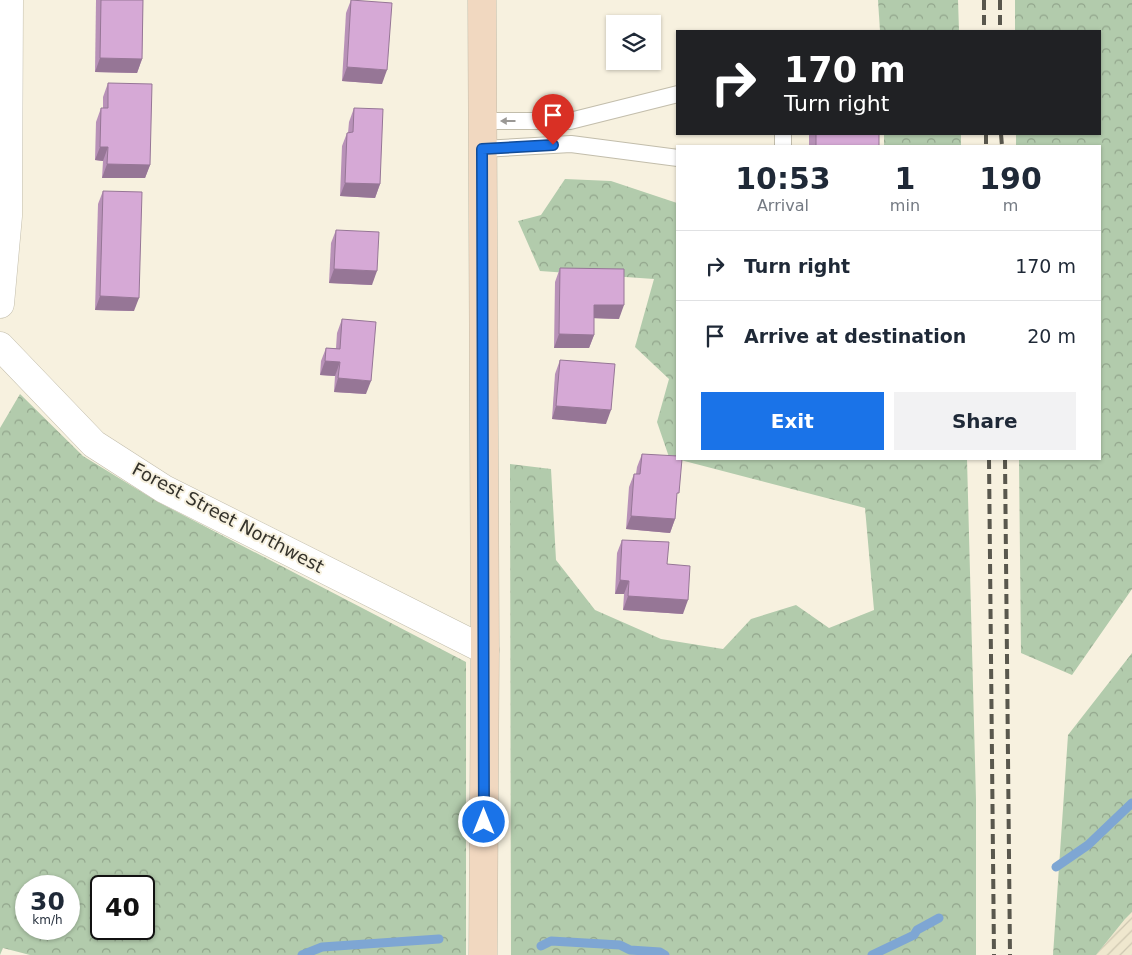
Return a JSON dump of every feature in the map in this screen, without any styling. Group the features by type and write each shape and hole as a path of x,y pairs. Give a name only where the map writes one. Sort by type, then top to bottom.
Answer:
{"street":[{"path":"0,304 8,216 9,0"},
{"path":"482,0 485,650 483,955"},
{"name":"Forest Street Northwest","path":"0,346 94,444 164,489 485,650"}],"lane":[{"path":"482,121 570,121 676,94"},
{"path":"570,121 571,144"},
{"path":"482,149 571,144 676,158"}],"shaded area":[{"path":"1132,912 1132,955 1096,955 1125,919"}],"green space":[{"path":"878,0 958,0 959,30 880,30"},
{"path":"1015,0 1132,0 1132,589 1072,675 1021,653 1019,460 1101,460 1101,145 1016,145 1016,135 1101,135 1101,30 1015,30"},
{"path":"884,135 961,135 961,145 884,145"},
{"path":"565,179 611,181 676,203 676,459 669,457 657,422 669,379 635,347 654,279 540,271 518,221 541,215"},
{"path":"20,394 83,456 158,502 466,662 466,955 30,955 3,948 0,955 0,428"},
{"path":"681,460 967,460 976,799 976,955 511,955 510,464 551,469 556,560 595,610 661,639 723,649 751,619 796,605 829,628 874,610 865,508"},
{"path":"1132,653 1132,912 1096,955 1053,955 1068,735"}],"building":[{"path":"101,0 143,0 142,59 100,58"},
{"path":"351,0 392,3 387,70 347,67"},
{"path":"108,83 152,84 150,165 107,164 108,147 100,147 101,108 108,108"},
{"path":"354,108 383,109 380,184 345,183 347,133 353,132"},
{"path":"816,135 879,135 879,145 816,145"},
{"path":"103,191 142,192 139,298 100,296"},
{"path":"336,230 379,232 377,271 334,269"},
{"path":"560,268 624,269 624,305 594,305 594,335 559,334"},
{"path":"342,319 376,322 371,381 338,378 340,362 325,361 326,348 340,349"},
{"path":"560,360 615,364 611,410 556,406"},
{"path":"642,454 676,456 676,460 682,460 675,519 631,516 634,474 640,474"},
{"path":"622,540 669,542 667,564 690,566 688,600 628,596 629,581 620,580"}],"waterway":[{"path":"1056,867 1088,845 1132,803"},
{"path":"872,955 914,935 917,930 939,918"},
{"path":"302,955 322,947 439,939"},
{"path":"541,946 551,941 620,945 630,950 660,952 665,955"}],"railway":[{"path":"984,0 984,30"},
{"path":"1000,0 1000,30"},
{"path":"986,135 986,145"},
{"path":"1001,135 1002,145"},
{"path":"989,460 994,955"},
{"path":"1005,460 1010,955"}],"route":[{"path":"484,822 485,650 482,149 553,145"}]}
